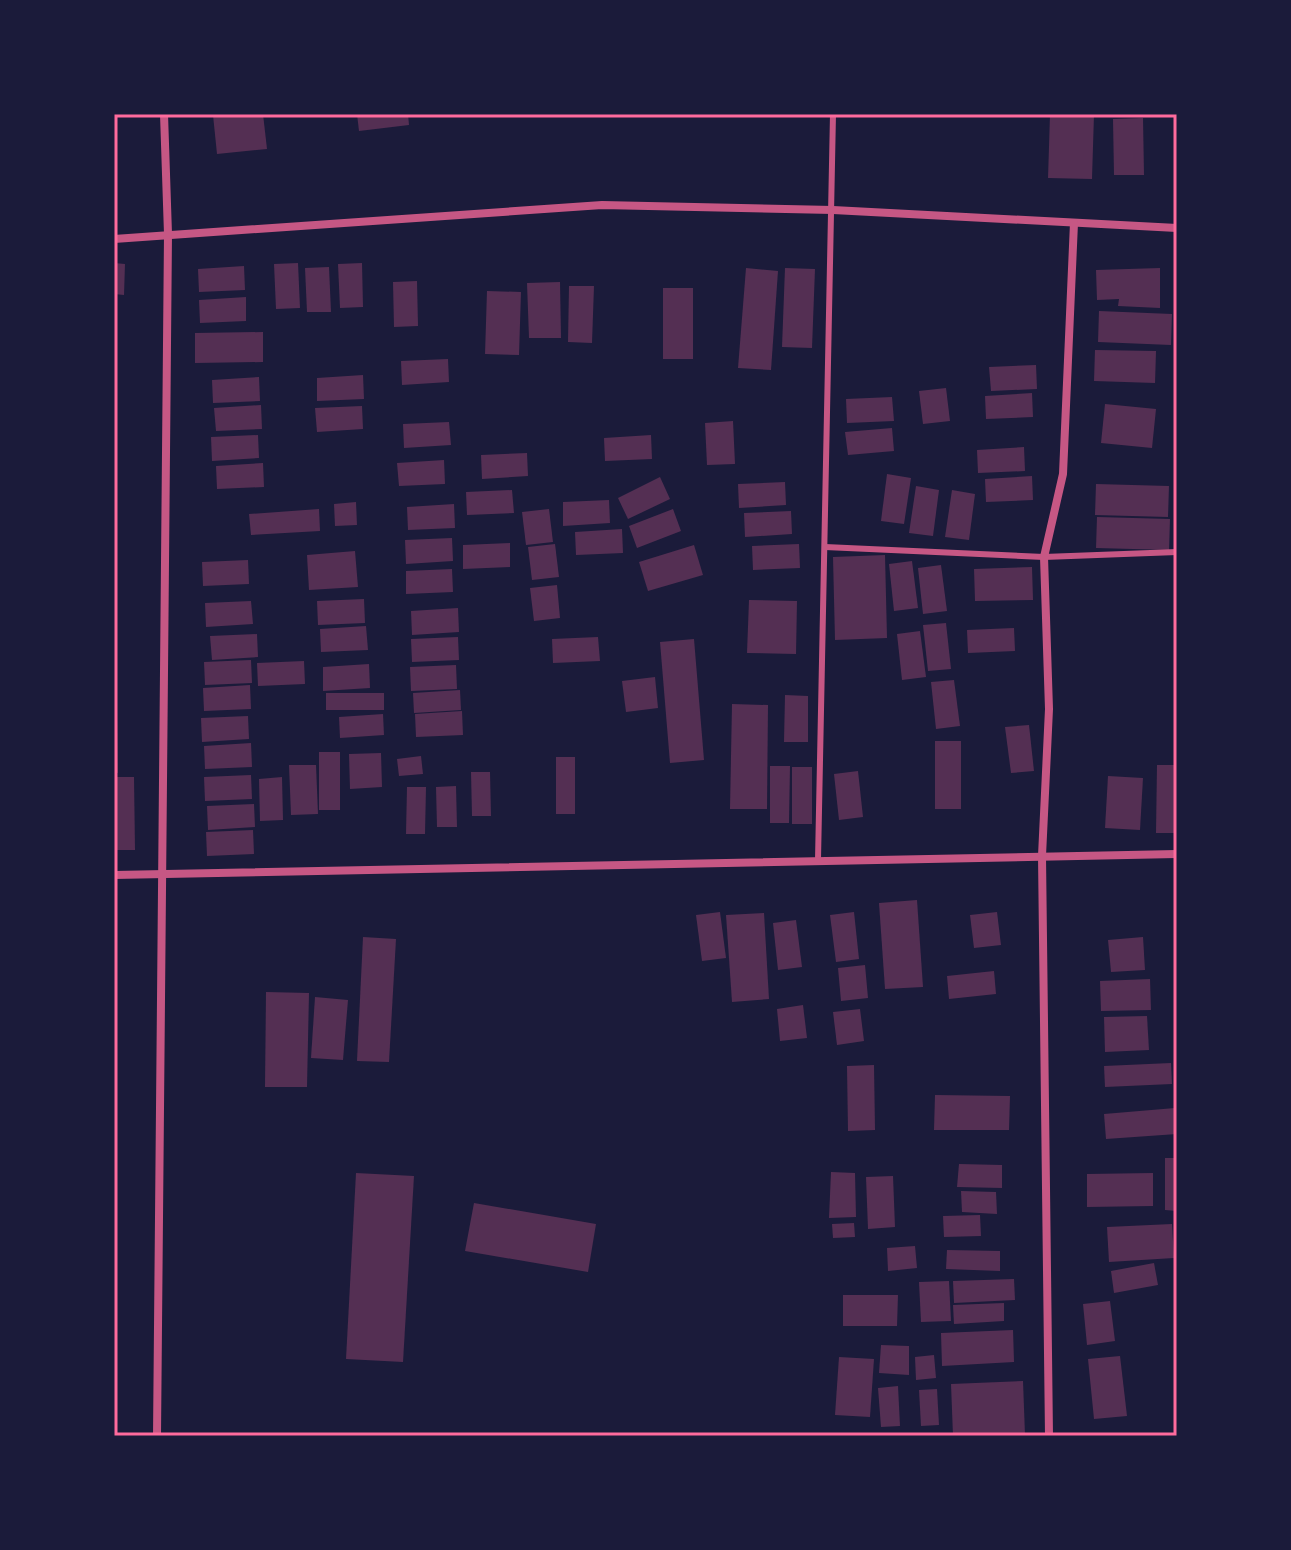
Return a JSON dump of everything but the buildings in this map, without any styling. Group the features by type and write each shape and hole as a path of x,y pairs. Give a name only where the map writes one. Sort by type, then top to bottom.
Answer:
{"street":[{"path":"157,1436 168,234 164,114"},
{"path":"114,239 602,205 833,210 1177,228"},
{"path":"1049,1436 1042,856 1049,709 1044,557 1063,474 1074,223"},
{"path":"114,875 162,871 1177,854"}],"lane":[{"path":"818,860 833,114"},
{"path":"825,547 1044,557 1177,552"}]}
